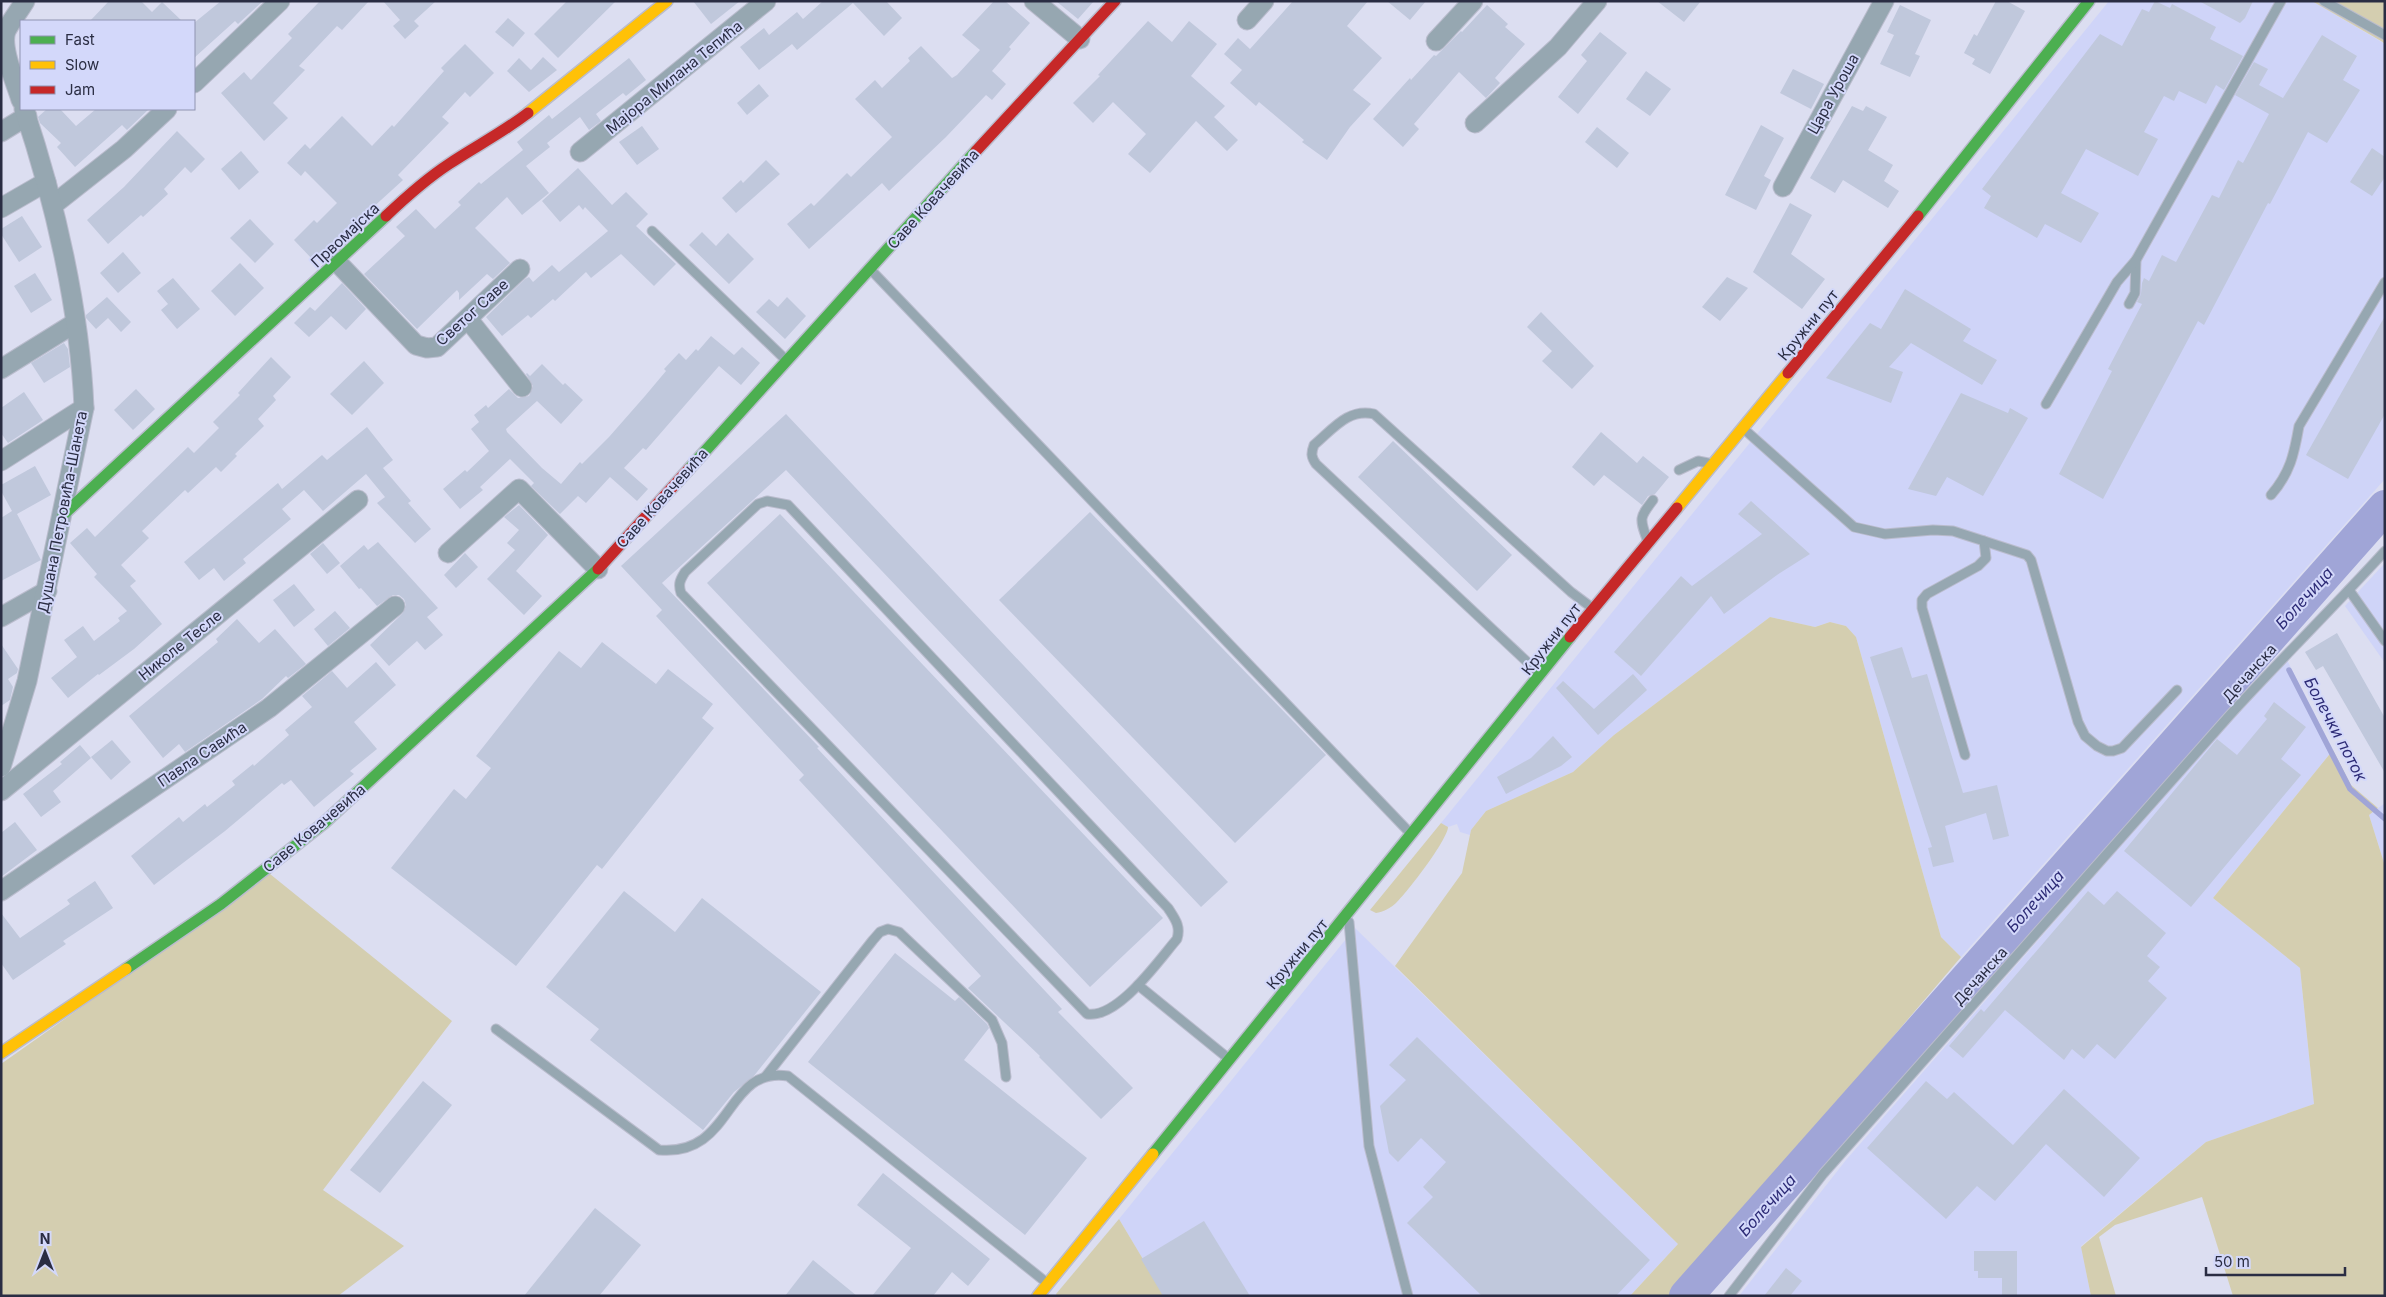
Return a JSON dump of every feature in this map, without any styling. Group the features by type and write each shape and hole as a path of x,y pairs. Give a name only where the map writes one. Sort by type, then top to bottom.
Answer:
{"street":[{"name":"Душана Петровића-Шанета","path":"20,96 5,50 3,32 25,1"},
{"path":"195,82 280,1"},
{"name":"Првомајска","path":"63,516 417,187 450,163 486,144 667,1"},
{"name":"Мајора Милана Тепића","path":"580,152 766,1"},
{"path":"1034,1 1080,39"},
{"name":"Саве Ковачевића","path":"1,1053 221,904 324,823 598,569 1115,1"},
{"path":"1247,20 1264,1"},
{"path":"1436,41 1473,1"},
{"path":"1475,122 1558,47 1597,1"},
{"name":"Цара Уроша","path":"1782,187 1884,1"},
{"name":"Кружни пут","path":"1038,1296 1349,915 1361,897 1413,836 1594,609 1948,179 2089,1"},
{"path":"1,132 22,110"},
{"name":"Душана Петровића-Шанета","path":"1,767 27,681 63,516 84,408 83,371 52,205 25,110"},
{"path":"52,205 124,149 165,110"},
{"path":"1,208 46,182"},
{"name":"Светог Саве","path":"338,262 416,345 426,348 437,347 520,269"},
{"path":"468,319 522,387"},
{"path":"1,369 75,323"},
{"path":"1,461 84,408"},
{"path":"448,553 519,489 598,569"},
{"name":"Николе Тесле","path":"1,791 358,500"},
{"path":"1,617 47,591"},
{"name":"Павла Савића","path":"1,891 268,708 395,606"}],"lane":[{"path":"2046,404 2117,282 2136,260 2281,1"},
{"path":"2324,1 2385,35"},
{"path":"652,231 786,361"},
{"path":"2129,304 2136,292 2136,260"},
{"path":"870,268 1413,836"},
{"path":"2271,495 2284,479 2294,454 2299,426 2385,282"},
{"path":"1542,675 1316,464 1312,458 1311,451 1314,445 1351,414 1360,412 1374,414 1571,592 1594,609"},
{"path":"1743,428 1854,527 1885,534 1933,530 1953,531 2027,555 2031,560 2078,722 2085,736 2097,746 2107,751 2122,748 2177,690"},
{"path":"1679,470 1698,461 1714,464"},
{"path":"1648,543 1640,521 1642,514 1654,500"},
{"path":"767,501 788,505 1168,908 1177,921 1179,930 1177,939 1138,985 1110,1009 1096,1015 1087,1014 681,593 680,579 685,572 758,504 767,501"},
{"path":"1965,755 1922,608 1922,600 1927,594 1978,566 1986,558 1984,541"},
{"name":"Дечанска","path":"1729,1296 1823,1174 2254,688 2385,551"},
{"path":"2349,590 2385,641"},
{"path":"1349,915 1369,1146 1408,1296"},
{"path":"766,1076 873,940 880,932 888,929 899,932 992,1020 1002,1043 1006,1077"},
{"path":"1138,985 1230,1059"},
{"path":"496,1029 659,1150 688,1149 703,1141 756,1080 766,1076 788,1076 1048,1284"}],"shaded area":[{"path":"2109,1 2312,1 2385,44 2385,479 1961,957 1941,937 1856,637 1846,626 1830,622 1815,627 1770,617 1614,735 1573,772 1486,811 1471,830 1470,835 1460,832 1457,824 1448,827 1441,823"},
{"path":"2312,1 2385,1 2385,44 2381,41"},
{"path":"2385,563 2385,663 2345,606"},
{"path":"1770,617 1815,627 1830,622 1846,626 1856,637 1941,937 1961,957 1672,1296 1630,1296 1678,1244 1395,966 1462,873 1471,830 1486,811 1573,772 1614,735"},
{"path":"2287,660 2333,750 2213,898 2300,968 2314,1104 2206,1142 2081,1246 2091,1296 1739,1296 1846,1160 2215,738"},
{"path":"2333,750 2351,785 2378,808 2369,815 2385,866 2385,1296 2233,1296 2202,1197 2115,1225 2099,1237 2116,1296 2091,1296 2081,1247 2206,1142 2314,1104 2300,968 2213,898"},
{"path":"2385,803 2385,866 2369,815"},
{"path":"1441,823 1448,827 1446,833 1434,854 1409,889 1389,908 1376,913 1370,910"},
{"path":"270,874 452,1021 323,1190 404,1246 338,1296 1,1296 1,1064"},
{"path":"1355,928 1678,1244 1630,1296 1165,1296 1119,1219"},
{"path":"1119,1219 1165,1296 1057,1296 1056,1294"}],"building":[{"path":"109,1 141,1 152,12 162,2 181,20 91,20"},
{"path":"221,1 263,1 238,24 235,21 195,57 195,22"},
{"path":"320,1 369,1 342,30 337,26 299,66 305,70 273,103 288,118 264,141 221,93 244,72 251,80 292,38 288,34"},
{"path":"383,1 436,1 414,21 419,26 405,39 393,26 400,20"},
{"path":"567,1 616,1 558,58 534,34"},
{"path":"693,1 740,1 711,24"},
{"path":"823,1 886,1 902,18 884,36 853,3 797,50 792,44 759,70 740,47 764,28 769,35 797,12 803,19"},
{"path":"994,1 1005,1 1030,23 1009,47 1011,49 992,71 1006,84 992,100 986,95 946,137 889,191 882,183 809,249 787,224 811,203 814,206 847,173 851,177 892,137 855,99 875,80 882,88 910,61 908,58 921,46 952,78 957,75 980,50 962,35"},
{"path":"1056,1 1094,1 1078,19"},
{"path":"1293,1 1368,1 1347,26 1382,58 1353,90 1371,104 1350,127 1327,160 1302,142 1304,140 1259,102 1256,106 1230,83 1242,70 1224,54 1238,38 1250,49"},
{"path":"1387,1 1426,1 1410,20"},
{"path":"1657,1 1701,1 1684,22"},
{"path":"1996,1 2007,1 2025,11 1990,74 1972,64 1975,59 1964,53 1974,34 1977,36"},
{"path":"2155,1 2170,8 2172,4 2216,27 2210,39 2243,56 2224,90 2216,85 2206,104 2179,91 2174,101 2164,96 2144,132 2158,139 2138,176 2086,149 2061,193 2099,213 2081,243 2045,224 2037,238 1984,208 1991,196 1982,189 2100,34 2122,46 2142,9 2149,12"},
{"path":"2199,1 2253,1 2245,18 2240,23"},
{"path":"1487,5 1508,24 1505,27 1525,44 1495,78 1500,83 1486,98 1459,72 1414,124 1419,129 1403,147 1373,119 1410,78 1411,80 1434,55 1436,56 1462,32"},
{"path":"1900,5 1931,20 1915,54 1920,56 1910,77 1880,64 1894,35 1887,32"},
{"path":"508,18 525,33 513,47 495,32"},
{"path":"1148,21 1172,42 1189,21 1217,44 1191,76 1225,106 1214,117 1238,140 1227,151 1196,121 1150,173 1128,154 1146,134 1113,102 1093,123 1073,103 1100,76 1098,75"},
{"path":"1600,32 1627,53 1578,114 1558,97 1587,61 1581,55"},
{"path":"2322,35 2357,56 2343,80 2360,90 2327,143 2308,132 2270,204 2268,203 2204,325 2198,321 2103,499 2059,474 2112,371 2108,369 2142,304 2137,302 2141,294 2144,278 2149,281 2162,255 2176,262 2212,195 2219,198 2238,160 2243,163 2269,114 2235,95 2254,62 2268,69 2259,85 2283,98"},
{"path":"465,44 494,73 470,97 465,92 442,117 449,123 398,175 403,180 314,261 294,240 314,220 317,223 337,203 305,171 301,176 287,163 305,144 310,149 342,116 372,146 392,125 394,127 444,71 441,68"},
{"path":"543,57 557,70 529,92 507,71 519,58 531,70"},
{"path":"629,58 646,80 626,96 623,93 596,114 601,121 589,130 580,117 547,143 550,147 526,166 549,193 522,215 507,197 475,228 510,263 493,279 487,274 459,300 457,290 417,329 364,274 405,236 396,227 416,209 435,229 461,205 458,202 479,182 481,184 523,150 517,142 549,115 552,119"},
{"path":"1793,69 1824,84 1811,109 1780,93"},
{"path":"1646,71 1671,89 1650,116 1626,99"},
{"path":"759,84 769,96 747,115 737,103"},
{"path":"1852,106 1863,111 1866,106 1887,117 1868,150 1893,165 1884,181 1899,191 1888,208 1843,180 1835,193 1810,178"},
{"path":"46,110 61,110 76,126 95,110 148,110 127,130 122,125 75,167 57,147 61,143 40,123 38,117"},
{"path":"1761,125 1784,138 1764,176 1771,180 1756,210 1725,195"},
{"path":"642,126 659,149 637,165 619,142"},
{"path":"1597,127 1629,153 1617,168 1585,142"},
{"path":"177,131 205,159 191,173 185,167 164,189 168,194 143,217 141,215 108,244 87,220 124,187"},
{"path":"2372,148 2385,157 2385,177 2372,196 2350,182"},
{"path":"241,151 259,172 239,190 221,169"},
{"path":"766,160 780,174 736,213 722,198 741,180 743,183"},
{"path":"578,168 612,205 626,192 648,214 636,226 676,264 654,286 621,254 591,278 586,272 555,301 553,299 531,318 528,315 502,336 486,317 525,279 529,277 533,282 552,265 559,272 608,231 585,207 583,210 579,205 560,222 542,201"},
{"path":"1790,203 1812,215 1791,254 1825,279 1802,309 1753,272"},
{"path":"22,216 42,247 19,262 1,234 1,229"},
{"path":"250,219 274,244 255,263 230,238"},
{"path":"702,232 716,246 728,233 754,259 729,284 689,245"},
{"path":"123,252 141,273 118,293 100,273"},
{"path":"240,263 264,288 235,316 211,291"},
{"path":"35,273 52,300 31,313 14,286"},
{"path":"1727,277 1748,288 1720,321 1702,307"},
{"path":"173,278 200,309 177,329 161,310 168,304 157,291"},
{"path":"342,283 366,309 346,330 331,316 309,337 294,323 310,307 315,311"},
{"path":"1905,289 1971,329 1963,341 1997,360 1982,385 1911,343 1889,367 1903,372 1891,403 1826,378 1870,323 1881,329"},
{"path":"107,297 131,322 121,332 108,318 96,329 86,318 86,315"},
{"path":"787,297 806,316 785,339 756,312 769,299 778,307"},
{"path":"1541,312 1594,366 1572,389 1542,361 1552,351 1527,327"},
{"path":"2385,316 2385,414 2348,479 2306,455"},
{"path":"711,336 734,355 742,347 760,363 741,385 719,366 646,450 643,448 624,468 648,489 637,501 610,477 586,503 578,496 560,514 531,486 534,483 510,459 480,487 483,490 460,509 443,489 465,470 467,472 489,451 471,429 479,422 474,415 486,405 488,408 509,389 518,398 529,396 533,386 526,374 530,376 542,364 563,385 565,383 583,400 561,424 537,401 506,429 542,468 561,484 580,462 582,464 609,437 666,371 664,369 679,353 686,360 696,349 698,351"},
{"path":"64,343 68,349 70,367 44,383 31,363"},
{"path":"271,357 291,377 273,396 276,400 258,419 264,426 235,454 237,456 221,472 216,467 188,493 185,490 142,531 149,538 121,565 136,581 130,586 162,624 134,649 68,698 51,678 77,657 64,640 83,626 94,641 120,621 118,618 127,611 94,577 97,574 70,543 87,528 95,537 188,447 194,453 219,428 213,422 240,395 238,393"},
{"path":"364,361 384,383 352,415 330,394"},
{"path":"136,389 155,409 133,430 114,410"},
{"path":"24,392 43,420 8,443 1,433 1,408"},
{"path":"1961,393 2008,413 2010,408 2028,418 1983,496 1947,477 1936,496 1908,489"},
{"path":"786,414 1228,882 1201,907 786,470 662,583 819,747 817,748 1062,1009 1058,1012 1133,1088 1101,1119 1040,1056 968,988 981,976 799,780 804,775 656,616 662,610 621,566"},
{"path":"367,427 393,460 383,468 411,501 408,503 431,529 415,543 377,503 385,497 366,474 323,511 304,490 282,509 291,519 243,559 246,563 224,581 214,568 199,580 184,562 278,483 282,489 322,455 327,460"},
{"path":"1601,432 1637,463 1643,456 1669,477 1655,494 1648,496 1642,505 1604,475 1594,486 1572,467"},
{"path":"1393,441 1512,555 1477,591 1358,477"},
{"path":"35,466 51,495 17,514 41,560 1,581 1,518 12,511 1,491 1,485"},
{"path":"1751,501 1810,554 1777,575 1724,614 1711,596 1641,676 1614,652 1681,576 1692,586 1762,534 1738,514"},
{"path":"519,505 548,535 516,571 542,596 524,615 487,579 515,550 507,543 519,530 504,517"},
{"path":"1090,512 1326,755 1235,843 999,600"},
{"path":"780,514 1163,918 1090,987 707,583"},
{"path":"378,542 438,608 427,617 443,635 425,650 417,641 389,666 370,645 402,614 406,605 404,599 399,595 393,595 377,606 361,588 359,589 340,566 364,545 368,550"},
{"path":"323,543 340,563 327,574 310,554"},
{"path":"465,553 478,567 456,588 444,575"},
{"path":"294,584 315,610 294,627 273,600"},
{"path":"335,611 350,628 328,646 314,629"},
{"path":"237,619 259,643 275,629 306,664 288,678 286,676 262,699 185,752 179,744 163,758 129,716 218,642 216,639"},
{"path":"2337,633 2385,718 2385,773 2323,666 2316,670 2305,652"},
{"path":"602,642 656,684 668,669 713,704 702,718 714,728 602,869 597,865 516,966 391,868 454,789 466,799 491,768 476,756 559,651 581,668"},
{"path":"1,644 18,669 17,673 8,679 13,687 10,700 1,706"},
{"path":"1902,647 1912,678 1927,674 1963,793 1997,785 2009,836 1993,840 1986,813 1945,826 1954,862 1933,867 1928,848 1932,847 1870,657"},
{"path":"376,662 396,685 354,722 377,749 350,771 354,774 314,807 291,780 284,785 282,783 225,831 154,885 131,856 179,817 183,822 205,804 207,807 235,785 232,781 253,764 254,766 289,735 285,730 312,707 302,696 332,671 347,688"},
{"path":"1633,674 1647,690 1598,735 1556,688 1563,681 1594,709"},
{"path":"2274,702 2306,727 2281,759 2301,775 2191,907 2124,851 2217,739 2237,755 2267,719 2264,716"},
{"path":"1553,736 1572,757 1561,766 1506,794 1497,777 1531,758"},
{"path":"112,740 131,762 111,780 91,757"},
{"path":"80,745 91,758 53,791 61,802 41,817 23,794 62,764 60,762"},
{"path":"15,822 37,850 1,877 1,833"},
{"path":"95,881 113,908 63,941 66,944 13,980 1,963 1,913 20,938 70,904 67,900"},
{"path":"624,891 675,932 702,898 821,992 753,1077 734,1092 703,1130 590,1040 599,1029 546,987"},
{"path":"2088,891 2104,905 2117,891 2166,933 2147,956 2160,967 2148,981 2167,998 2115,1059 2097,1044 2084,1059 2072,1049 2064,1060 2005,1010 1963,1058 1949,1046 1981,1009 1984,1012"},
{"path":"895,953 955,1001 959,997 987,1024 989,1028 964,1060 1087,1158 1025,1235 808,1062"},
{"path":"1417,1037 1650,1260 1616,1296 1482,1296 1407,1223 1433,1197 1423,1187 1446,1162 1421,1138 1398,1162 1389,1153 1380,1106 1406,1080 1389,1065"},
{"path":"423,1081 452,1105 380,1193 350,1170"},
{"path":"1926,1081 1947,1099 1954,1092 2013,1145 2064,1089 2140,1158 2104,1197 2046,1144 1995,1201 1977,1186 1946,1219 1867,1148"},
{"path":"883,1173 990,1259 968,1286 952,1272 933,1296 872,1296 911,1248 857,1205"},
{"path":"595,1208 641,1245 599,1296 524,1296"},
{"path":"1204,1221 1250,1296 1163,1296 1141,1259"},
{"path":"1974,1251 2017,1251 2017,1296 2002,1296 2002,1278 1978,1278 1978,1271 1974,1271"},
{"path":"813,1260 857,1296 785,1296"},
{"path":"1786,1268 1802,1281 1790,1296 1764,1296"}],"waterway":[{"name":"Болечица","path":"1686,1296 2385,507"},
{"name":"Болечки поток","path":"2289,670 2350,789 2385,819"}],"traffic: fast":[{"path":"1918,216 2089,1"},
{"path":"689,469 976,151"},
{"path":"63,515 386,216"},
{"path":"126,969 221,904 324,823 598,569"},
{"path":"1153,1154 1570,637"}],"traffic: slow":[{"path":"528,113 667,1"},
{"path":"1677,508 1788,373"},
{"path":"1,1053 126,969"},
{"path":"1038,1296 1153,1154"}],"traffic: jam":[{"path":"976,151 1115,1"},
{"path":"386,216 416,188 459,157 528,113"},
{"path":"1788,373 1918,216"},
{"path":"598,569 689,469"},
{"path":"1570,637 1677,508"}]}
